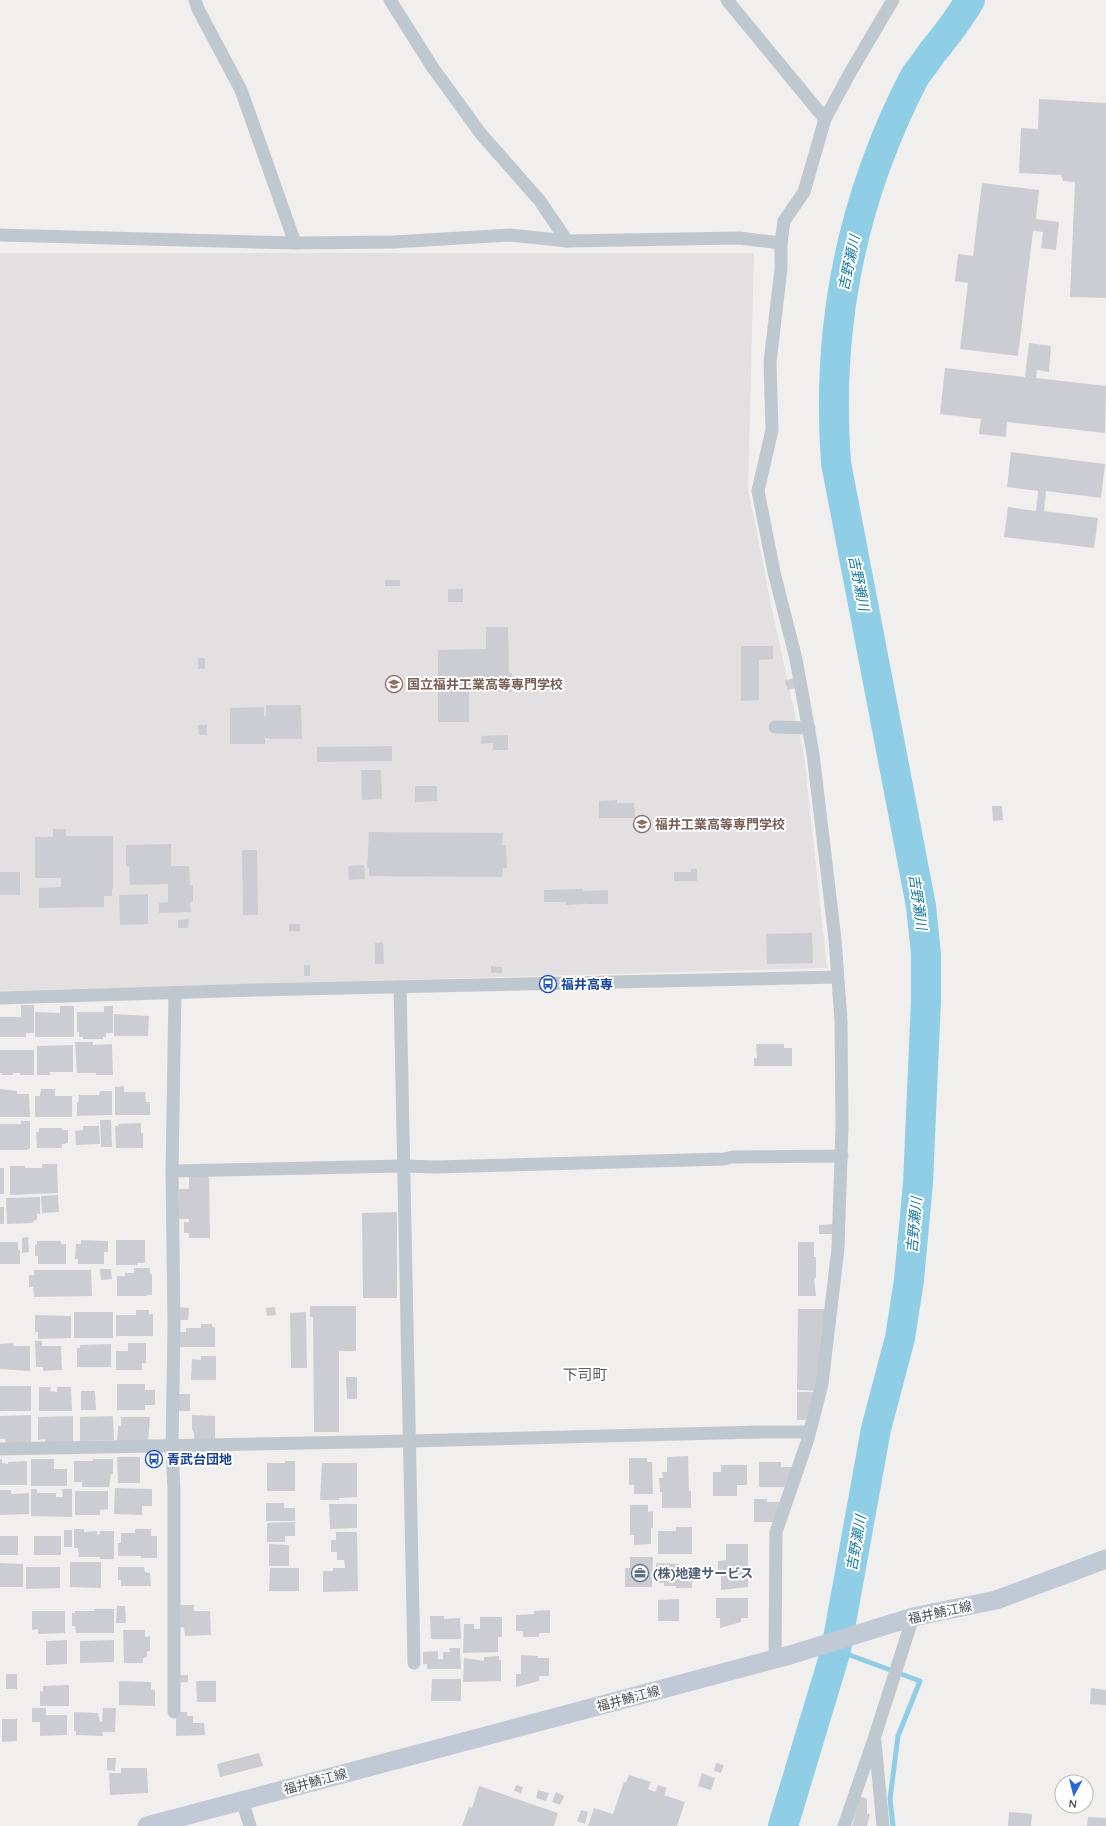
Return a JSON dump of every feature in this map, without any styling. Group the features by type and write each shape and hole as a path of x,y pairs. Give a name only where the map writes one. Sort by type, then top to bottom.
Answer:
{"main road":[{"name":"福井鯖江線","path":"146,1826 783,1657 913,1617 996,1600 1106,1559"}],"street":[{"path":"195,0 198,9 241,90 295,243"},
{"path":"390,0 433,68 481,134 540,201 567,241"},
{"path":"727,0 825,119"},
{"path":"783,1657 776,1532 809,1432 822,1384 838,1248 842,1156 841,1021 835,939 809,728 796,659 774,572 758,491 772,430 770,362 781,269 781,243 784,221 804,192 825,119 858,58 893,0"},
{"path":"0,235 295,243 394,242 510,235 567,241 739,238 781,243"},
{"path":"775,727 809,728"},
{"path":"0,998 837,977"},
{"path":"400,987 414,1663"},
{"path":"174,1712 174,1492 172,1446 174,1325 172,1170 175,993"},
{"path":"172,1170 403,1166 435,1167 724,1159 733,1157 842,1156"},
{"path":"0,1449 809,1432"},
{"path":"844,1826 874,1739 913,1617"},
{"path":"874,1739 883,1826"},
{"path":"242,1800 250,1826"}],"shaded area":[{"name":"国立福井工業高等専門学校","path":"0,253 754,253 748,489 773,614 804,755 827,968 0,991"}],"building":[{"path":"1039,99 1106,103 1106,298 1070,297 1075,182 1063,181 1061,175 1019,173 1021,128 1038,129"},
{"path":"982,183 1039,190 1036,219 1059,222 1056,250 1041,248 1043,232 1033,231 1018,356 960,349 968,283 955,281 958,254 973,256"},
{"path":"1029,343 1051,346 1049,372 1037,370 1036,378 1106,386 1105,433 1007,422 1006,437 979,434 981,419 940,414 945,368 1025,377"},
{"path":"1011,452 1105,464 1101,498 1046,491 1044,511 1098,518 1094,548 1004,537 1008,507 1036,511 1038,491 1007,487"},
{"path":"385,580 400,580 400,586 385,586"},
{"path":"448,589 463,589 463,602 448,602"},
{"path":"486,627 508,627 509,673 512,673 512,692 469,692 469,722 438,722 438,650 486,649"},
{"path":"741,646 773,646 773,659 759,660 759,700 741,701"},
{"path":"198,658 205,658 205,669 198,669"},
{"path":"799,676 802,686 788,690 785,681"},
{"path":"266,705 301,705 302,739 265,738 265,744 230,744 230,708 264,707 264,716 266,716"},
{"path":"198,725 207,725 207,735 199,735"},
{"path":"508,735 508,750 493,750 493,743 481,744 482,736"},
{"path":"392,746 392,761 317,762 317,747"},
{"path":"361,770 381,770 382,799 362,800"},
{"path":"415,786 437,786 437,801 415,802"},
{"path":"617,800 617,803 634,803 635,818 599,818 599,801"},
{"path":"992,806 1002,806 1003,820 993,821"},
{"path":"53,829 66,829 66,836 113,836 112,896 104,896 104,907 39,908 39,888 61,887 61,878 35,878 35,837 53,837"},
{"path":"369,832 503,833 502,845 506,845 507,868 503,868 502,877 369,876 369,868 367,868"},
{"path":"171,844 171,866 189,866 190,885 193,885 193,902 190,902 191,912 159,913 159,903 168,902 168,884 130,885 129,866 126,866 126,845"},
{"path":"242,850 257,850 258,915 243,915"},
{"path":"364,865 365,879 349,880 348,866"},
{"path":"691,869 697,869 697,881 674,881 674,872 691,872"},
{"path":"0,872 20,872 20,895 0,895"},
{"path":"583,889 583,891 608,890 608,904 585,903 566,905 566,902 544,902 544,890"},
{"path":"148,894 148,924 120,925 119,895"},
{"path":"189,919 188,928 178,928 178,920"},
{"path":"289,924 300,924 300,931 289,931"},
{"path":"812,933 813,963 767,964 766,934"},
{"path":"383,942 384,964 375,964 375,943"},
{"path":"304,965 310,965 310,976 304,976"},
{"path":"491,966 502,967 502,973 491,973"},
{"path":"21,1005 34,1005 34,1033 26,1033 26,1037 0,1037 0,1017 21,1017"},
{"path":"60,1006 74,1006 74,1037 35,1037 35,1012 60,1013"},
{"path":"104,1006 113,1006 113,1033 106,1033 106,1037 103,1037 103,1039 83,1039 83,1037 79,1037 79,1032 77,1032 77,1012 104,1012"},
{"path":"114,1014 149,1016 148,1036 114,1036"},
{"path":"75,1042 93,1042 93,1045 112,1044 113,1075 77,1073"},
{"path":"756,1044 784,1044 784,1048 792,1048 792,1066 754,1066 754,1058 757,1058"},
{"path":"73,1045 73,1072 50,1072 50,1075 37,1075 37,1046"},
{"path":"0,1050 34,1050 34,1075 20,1075 20,1073 13,1073 13,1075 2,1075 2,1073 0,1073"},
{"path":"124,1086 124,1092 145,1092 146,1102 150,1102 150,1115 115,1115 115,1087"},
{"path":"0,1089 17,1091 17,1094 29,1094 30,1117 0,1117"},
{"path":"41,1089 55,1089 55,1096 72,1096 72,1117 35,1117 35,1096 40,1096"},
{"path":"100,1091 112,1091 112,1115 77,1116 77,1103 79,1095 99,1095"},
{"path":"100,1120 111,1120 112,1147 101,1147"},
{"path":"21,1121 30,1121 30,1148 27,1150 0,1150 0,1124 21,1124"},
{"path":"141,1123 143,1148 116,1148 115,1126 118,1126 118,1124"},
{"path":"83,1126 99,1126 100,1144 76,1145 75,1131 83,1130"},
{"path":"39,1128 62,1128 62,1130 68,1130 68,1143 62,1144 62,1148 37,1148 36,1132 39,1132"},
{"path":"42,1164 57,1164 58,1193 10,1195 10,1166 42,1168"},
{"path":"0,1168 4,1168 4,1194 0,1194"},
{"path":"189,1171 209,1171 210,1238 189,1238 189,1233 184,1233 184,1222 189,1222 189,1219 179,1219 179,1189 189,1189"},
{"path":"58,1195 59,1212 42,1213 41,1196"},
{"path":"40,1197 40,1214 37,1214 37,1220 33,1221 33,1223 7,1224 6,1198"},
{"path":"0,1207 4,1207 4,1224 0,1224"},
{"path":"397,1212 397,1298 363,1298 362,1213"},
{"path":"836,1224 837,1234 819,1234 819,1225"},
{"path":"28,1237 29,1252 22,1253 22,1238"},
{"path":"81,1240 108,1241 108,1252 104,1252 104,1264 78,1264 78,1259 75,1259 76,1244 81,1244"},
{"path":"116,1240 145,1240 145,1263 137,1263 137,1265 116,1265"},
{"path":"37,1241 61,1241 61,1244 66,1244 66,1264 38,1264 38,1256 35,1256 35,1245 37,1244"},
{"path":"0,1242 18,1242 18,1250 20,1250 20,1264 0,1264"},
{"path":"798,1242 814,1242 814,1257 816,1257 816,1278 814,1278 816,1296 798,1296"},
{"path":"134,1268 150,1268 150,1274 152,1274 152,1295 117,1296 117,1276 125,1276 125,1273 134,1273"},
{"path":"100,1269 111,1269 112,1279 101,1280"},
{"path":"34,1270 91,1270 92,1296 34,1297 33,1287 29,1287 29,1275 34,1275"},
{"path":"310,1306 356,1306 356,1351 339,1351 339,1432 314,1432 313,1317 310,1317"},
{"path":"175,1307 189,1308 188,1320 175,1320"},
{"path":"275,1307 276,1315 267,1316 266,1308"},
{"path":"798,1309 828,1309 827,1333 821,1333 820,1391 797,1390"},
{"path":"136,1310 149,1310 149,1314 153,1314 153,1336 116,1336 116,1315 136,1315"},
{"path":"74,1312 113,1312 113,1338 74,1338"},
{"path":"306,1312 307,1368 291,1368 290,1313"},
{"path":"35,1315 71,1316 71,1338 38,1339 38,1332 35,1332"},
{"path":"201,1324 212,1324 212,1327 215,1327 215,1347 172,1347 171,1332 186,1332 186,1328 201,1328"},
{"path":"35,1341 42,1341 42,1346 61,1346 62,1370 43,1371 43,1367 36,1367"},
{"path":"13,1343 14,1346 30,1346 30,1371 0,1369 0,1344"},
{"path":"128,1343 146,1343 146,1363 142,1363 142,1370 116,1370 116,1351 128,1351"},
{"path":"111,1344 111,1367 77,1367 77,1348 80,1348 80,1345"},
{"path":"201,1356 216,1356 216,1380 191,1380 192,1359 201,1360"},
{"path":"346,1377 357,1377 357,1399 347,1399"},
{"path":"117,1384 145,1384 145,1390 155,1390 155,1405 145,1405 145,1410 117,1410"},
{"path":"0,1386 31,1386 31,1411 0,1411"},
{"path":"39,1387 51,1387 50,1391 57,1392 57,1387 71,1387 72,1411 39,1411"},
{"path":"81,1391 95,1391 96,1410 81,1410"},
{"path":"797,1392 816,1392 816,1420 797,1420"},
{"path":"172,1394 190,1394 190,1411 172,1411"},
{"path":"31,1415 31,1443 6,1443 5,1439 0,1439 0,1416"},
{"path":"192,1415 215,1416 215,1441 194,1440"},
{"path":"73,1416 73,1442 45,1443 45,1439 38,1440 38,1417"},
{"path":"113,1416 114,1440 80,1441 80,1417"},
{"path":"121,1417 150,1417 148,1442 117,1442 118,1426 121,1426"},
{"path":"688,1456 691,1508 662,1508 662,1492 660,1492 659,1478 663,1478 662,1472 667,1472 667,1457"},
{"path":"117,1457 140,1457 140,1483 118,1483"},
{"path":"629,1458 647,1458 647,1462 652,1462 653,1494 634,1494 634,1485 629,1485"},
{"path":"0,1459 2,1459 2,1463 8,1464 8,1462 27,1461 27,1485 0,1485"},
{"path":"31,1459 54,1459 54,1469 67,1469 67,1486 31,1486"},
{"path":"93,1459 113,1459 113,1474 111,1474 109,1487 82,1487 82,1482 74,1482 74,1461 93,1461"},
{"path":"285,1461 295,1461 295,1491 267,1491 267,1463 285,1463"},
{"path":"759,1462 781,1462 781,1467 793,1467 793,1487 759,1487"},
{"path":"322,1463 357,1463 357,1497 339,1498 339,1500 320,1500"},
{"path":"721,1465 747,1465 747,1485 737,1485 737,1496 713,1496 713,1472 721,1472"},
{"path":"115,1488 152,1489 152,1506 142,1506 142,1515 114,1514"},
{"path":"31,1489 37,1489 37,1493 56,1493 56,1497 63,1497 62,1489 72,1489 72,1517 31,1516"},
{"path":"0,1490 11,1490 11,1494 29,1493 29,1514 0,1515"},
{"path":"75,1491 108,1491 108,1509 100,1510 100,1515 75,1515"},
{"path":"754,1499 767,1499 767,1502 781,1502 781,1522 754,1522"},
{"path":"266,1503 284,1503 284,1508 295,1508 295,1521 266,1521"},
{"path":"329,1504 357,1504 357,1528 330,1529"},
{"path":"630,1505 648,1505 648,1512 653,1511 651,1544 634,1545 634,1535 630,1535"},
{"path":"295,1522 295,1536 285,1536 285,1542 267,1542 267,1523"},
{"path":"676,1527 692,1527 692,1554 658,1554 658,1531 676,1531"},
{"path":"74,1529 84,1529 84,1532 97,1531 97,1535 100,1534 100,1531 114,1531 114,1559 79,1557 78,1548 74,1548"},
{"path":"135,1529 151,1529 151,1536 157,1536 157,1558 118,1556 118,1543 121,1543 121,1533 135,1533"},
{"path":"64,1530 72,1530 72,1547 64,1547"},
{"path":"336,1532 357,1532 358,1591 323,1592 323,1571 333,1571 333,1568 345,1568 344,1560 337,1560 337,1552 331,1552 331,1540 336,1540"},
{"path":"0,1536 18,1536 18,1555 0,1555"},
{"path":"34,1536 61,1536 61,1555 34,1555"},
{"path":"269,1544 289,1545 289,1566 269,1566"},
{"path":"726,1544 748,1544 748,1587 721,1590 721,1573 718,1572 718,1561 726,1560"},
{"path":"630,1557 653,1557 652,1587 625,1587 625,1568 630,1568"},
{"path":"70,1562 101,1562 101,1588 70,1587"},
{"path":"0,1563 23,1564 23,1587 0,1587"},
{"path":"656,1563 679,1564 679,1570 684,1570 684,1576 692,1576 692,1588 676,1588 676,1586 664,1586 664,1583 656,1583"},
{"path":"26,1567 60,1567 60,1588 26,1589"},
{"path":"118,1567 144,1567 145,1572 150,1573 151,1586 121,1586 121,1580 118,1580"},
{"path":"270,1568 299,1568 299,1591 269,1591"},
{"path":"716,1598 748,1598 748,1618 741,1618 741,1622 720,1628 720,1618 716,1618"},
{"path":"679,1599 679,1621 658,1621 658,1600"},
{"path":"180,1605 194,1605 194,1611 210,1611 211,1635 185,1636 184,1628 180,1627"},
{"path":"117,1606 125,1606 126,1623 116,1623"},
{"path":"94,1609 114,1609 114,1633 76,1633 75,1626 72,1626 72,1613 75,1613 75,1611 94,1611"},
{"path":"550,1610 550,1633 539,1633 539,1637 523,1637 523,1631 516,1631 516,1615 534,1614 534,1611"},
{"path":"32,1611 65,1611 65,1633 38,1634 38,1629 32,1630"},
{"path":"430,1616 444,1616 444,1619 460,1618 461,1639 431,1639"},
{"path":"480,1617 502,1617 502,1637 498,1637 498,1652 463,1653 464,1624 474,1624 474,1629 480,1629"},
{"path":"123,1630 145,1630 145,1637 150,1636 150,1651 147,1651 147,1657 143,1658 143,1663 124,1663"},
{"path":"67,1640 67,1664 46,1665 46,1641"},
{"path":"114,1640 114,1662 80,1663 80,1641"},
{"path":"449,1648 460,1648 461,1669 427,1669 427,1664 423,1664 423,1652 438,1651 438,1659 443,1659 443,1652 450,1652"},
{"path":"521,1655 549,1658 549,1676 539,1676 539,1681 516,1687 516,1674 521,1674"},
{"path":"499,1656 499,1660 501,1660 501,1681 463,1682 464,1658 484,1661 484,1657"},
{"path":"6,1674 17,1674 17,1689 6,1689"},
{"path":"174,1675 188,1675 188,1682 174,1683"},
{"path":"432,1679 461,1679 461,1701 431,1701"},
{"path":"119,1681 151,1682 151,1689 155,1690 155,1706 119,1705"},
{"path":"196,1681 216,1681 216,1702 197,1702"},
{"path":"69,1685 69,1706 40,1706 40,1691 43,1692 43,1686"},
{"path":"1091,1688 1106,1690 1106,1705 1090,1704"},
{"path":"32,1708 46,1708 46,1715 67,1715 67,1735 40,1736 40,1722 32,1722"},
{"path":"103,1708 116,1708 115,1732 102,1732 103,1736 76,1735 76,1731 74,1731 74,1712 98,1713 100,1722 102,1722"},
{"path":"176,1712 187,1712 187,1716 193,1716 193,1723 204,1723 205,1735 176,1736"},
{"path":"2,1719 17,1719 17,1741 2,1742"},
{"path":"259,1753 263,1766 220,1777 217,1764"},
{"path":"107,1758 116,1758 115,1771 107,1770"},
{"path":"716,1763 724,1765 721,1773 714,1771"},
{"path":"121,1768 147,1768 148,1793 110,1795 109,1773 121,1773"},
{"path":"702,1773 715,1778 711,1790 698,1786"},
{"path":"629,1775 651,1782 648,1789 655,1792 658,1785 667,1788 664,1795 685,1802 677,1826 588,1826 594,1808 613,1814 624,1782 626,1782"},
{"path":"516,1785 523,1787 521,1793 514,1791"},
{"path":"479,1786 558,1813 554,1826 462,1826 469,1807 472,1808"},
{"path":"538,1790 549,1793 546,1801 536,1798"},
{"path":"556,1792 564,1796 560,1805 552,1802"},
{"path":"863,1797 867,1799 867,1814 870,1814 867,1826 852,1826 859,1798"},
{"path":"581,1810 588,1812 585,1824 577,1821"},
{"path":"1009,1812 1032,1814 1031,1826 1008,1826"},
{"path":"1088,1817 1106,1818 1106,1826 1087,1826"}],"waterway":[{"name":"吉野瀬川","path":"783,1826 836,1650 876,1429 900,1338 909,1280 918,1183 926,1000 926,954 921,906 836,463 834,413 835,363 840,313 848,264 860,216 875,169 893,122 915,76 952,28 970,0"},
{"path":"836,1650 920,1681 898,1736 890,1799 893,1826"}],"place":[{"name":"国立福井工業高等専門学校","path":"394,684"},
{"name":"福井工業高等専門学校","path":"642,824"},
{"name":"福井高専","path":"548,984"},
{"name":"青武台団地","path":"154,1459"},
{"name":"(株)地建サービス","path":"640,1573"}],"district":[{"name":"下司町","path":"585,1374"}]}
